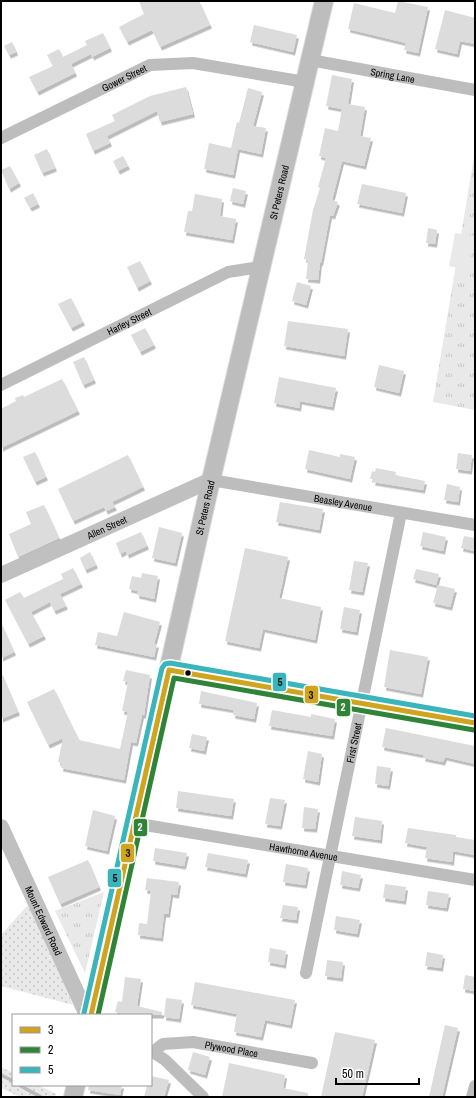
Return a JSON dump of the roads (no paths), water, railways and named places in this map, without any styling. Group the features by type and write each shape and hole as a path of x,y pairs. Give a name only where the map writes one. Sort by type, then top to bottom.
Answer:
{"main road":[{"name":"St Peters Road","path":"91,1014 211,480 260,267 324,1"},
{"path":"73,1097 76,1086"}],"street":[{"name":"Spring Lane","path":"310,60 475,90"},
{"name":"Gower Street","path":"1,138 150,65 193,63 305,82"},
{"name":"Harley Street","path":"1,385 228,272 260,267"},
{"name":"Beasley Avenue","path":"211,480 475,525"},
{"name":"Allen Street","path":"1,575 211,480"},
{"name":"First Street","path":"306,972 401,513"},
{"path":"169,670 475,723"},
{"name":"Hawthorne Avenue","path":"133,823 475,880"},
{"name":"Mount Edward Road","path":"1,827 87,1014"},
{"name":"Plywood Place","path":"152,1051 163,1044 193,1042 312,1063"},
{"path":"152,1051 165,1060 203,1097"},
{"path":"472,1097 475,1086"}],"waterway":[{"path":"1,1075 12,1080"},
{"path":"21,1086 41,1097"}]}
